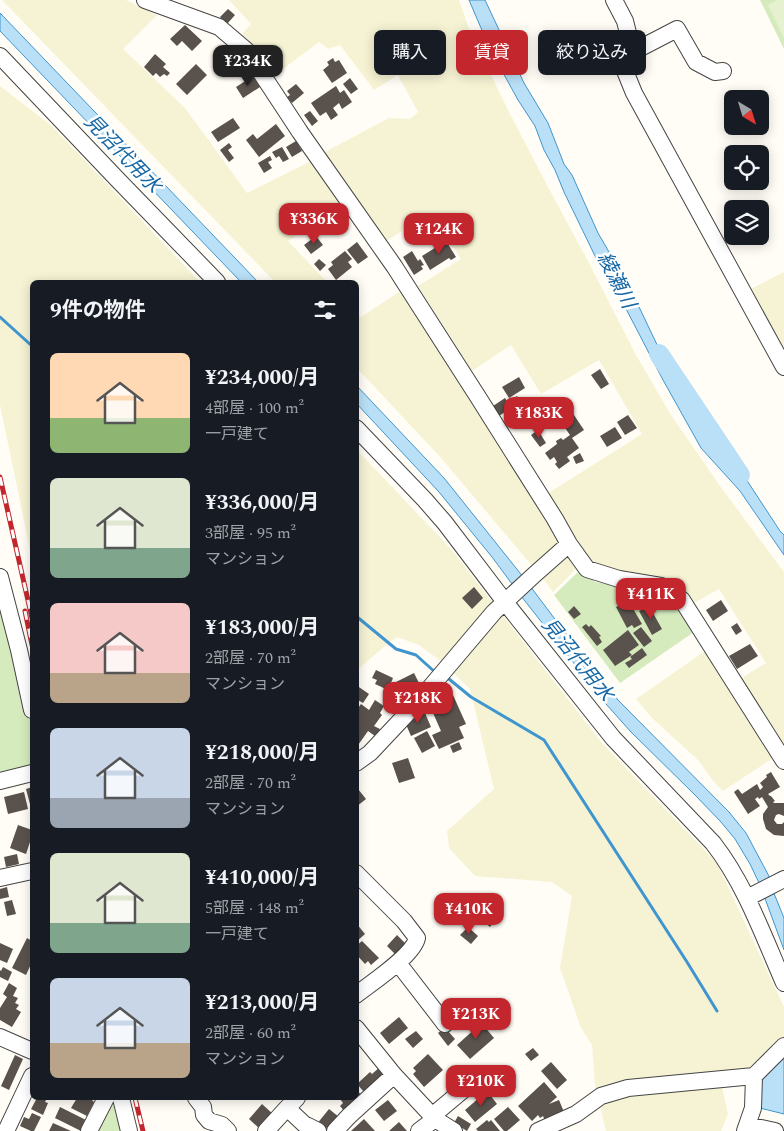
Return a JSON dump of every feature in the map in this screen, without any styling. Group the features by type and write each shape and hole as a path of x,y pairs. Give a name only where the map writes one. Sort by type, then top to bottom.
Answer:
{"street":[{"path":"145,0 219,27 246,50 300,132 394,266 489,414 569,544 587,569 619,579 661,586 682,600 784,761"},
{"path":"614,0 625,21 627,30"},
{"path":"646,45 677,28 696,62 715,72 723,71"},
{"path":"0,56 214,280"},
{"path":"627,75 634,93 784,367"},
{"path":"359,431 425,500 509,598 613,738 726,859 752,895 784,983"},
{"path":"359,761 370,753 417,704 494,612 569,544"},
{"path":"0,577 30,701"},
{"path":"0,781 30,774"},
{"path":"0,878 30,871"},
{"path":"359,876 404,921 417,938 416,943 398,963 359,993"},
{"path":"752,895 779,882"},
{"path":"398,963 445,1024"},
{"path":"359,1031 394,1075 434,1118 454,1131"},
{"path":"0,1037 30,1050"},
{"path":"548,1129 576,1114 601,1096 628,1088 754,1076 784,1046"},
{"path":"335,1131 394,1075"},
{"path":"419,1131 481,1076"},
{"path":"754,1076 753,1108 746,1128 775,1131"},
{"path":"12,1129 30,1081"},
{"path":"89,1131 105,1100"},
{"path":"121,1100 129,1131"},
{"path":"198,1100 203,1106 204,1115 209,1121 222,1126 228,1131"},
{"path":"266,1131 292,1103 304,1124 318,1131"}],"shaded area":[{"path":"2,0 126,0 157,15 123,49 185,108 247,193 311,161 342,206 288,241 325,280 273,280"},
{"path":"229,0 459,0 469,30 456,30 456,75 491,75 636,355 671,415 720,486 784,572 784,749 740,679 766,663 719,589 694,603 677,584 593,564 547,494 642,434 599,360 541,394 511,345 472,371 418,286 461,259 431,213 386,241 323,153 389,118 410,119 418,112 398,75 374,90 340,45 328,49 319,42 275,75 253,44 242,34 251,24"},
{"path":"0,86 52,126 198,280 30,280 30,549 0,405"},
{"path":"784,272 784,352 749,290"},
{"path":"402,290 563,541 533,567 442,459 359,370 359,315 361,317"},
{"path":"359,452 451,549 602,743 717,863 784,1007 784,1039 758,1064 744,1072 719,1073 728,1114 721,1131 606,1131 595,1085 592,1045 581,1028 560,968 572,896 552,882 475,876 449,848 447,831 494,789 470,689 442,662 419,645 397,637 359,668"},
{"path":"567,555 577,568 553,592 541,576"},
{"path":"708,649 773,758 723,791 698,760 652,718 636,699"}],"green space":[{"path":"760,0 784,0 784,49"},
{"path":"777,0 784,0 784,38 768,5"},
{"path":"580,570 595,582 644,591 669,599 694,632 620,683 554,595"},
{"path":"0,602 8,619 30,714 30,769 0,773"},
{"path":"110,1100 116,1100 124,1131 94,1131"}],"water":[{"path":"469,0 485,0 499,30 482,30"},
{"name":"見沼代用水","path":"0,13 256,280 239,280 0,31"},
{"path":"504,75 520,75 548,123 564,164 572,175 598,233 630,288 682,393 700,421 746,479 784,535 784,555 740,491 701,448 663,380 610,274 596,258 544,150 535,126"},
{"name":"見沼代用水","path":"359,388 444,478 618,700 729,812 746,833 771,880 773,891 784,918 784,950 760,885 735,839 721,822 631,732 606,704 439,492 359,406"},
{"path":"784,1050 784,1114 756,1107 758,1077"}],"building":[{"path":"228,9 235,15 227,24 220,17"},
{"path":"185,25 202,41 192,51 182,41 177,46 170,39"},
{"path":"155,54 166,64 163,67 170,73 167,76 164,74 160,77 156,73 153,76 144,67"},
{"path":"333,58 335,62 339,60 347,73 332,83 323,70 329,65 327,62"},
{"path":"196,64 207,75 187,95 176,84"},
{"path":"253,76 260,87 243,98 236,87"},
{"path":"350,78 358,89 351,94 343,84"},
{"path":"296,84 304,93 292,103 287,97 290,95 287,91"},
{"path":"336,86 340,93 344,90 352,102 342,109 339,103 333,108 338,115 331,120 326,112 320,116 311,103"},
{"path":"310,111 318,121 312,126 304,115"},
{"path":"233,118 240,128 218,142 211,132"},
{"path":"276,124 285,136 259,157 246,140 253,134 257,139"},
{"path":"296,141 302,151 292,157 286,147"},
{"path":"229,143 232,147 228,150 234,158 229,162 220,150"},
{"path":"282,147 289,159 283,162 279,156 276,158 272,152"},
{"path":"270,156 272,160 268,162 272,168 264,173 258,163"},
{"path":"316,236 323,245 311,254 304,245"},
{"path":"446,241 456,257 451,260 449,258 430,270 422,256"},
{"path":"357,242 368,257 358,264 347,250"},
{"path":"345,251 352,259 348,262 352,267 336,280 328,269 333,265 331,262"},
{"path":"412,251 418,261 420,259 424,265 421,266 423,269 414,275 403,257"},
{"path":"319,259 326,265 320,271 314,264"},
{"path":"600,369 609,384 601,389 591,375"},
{"path":"519,377 525,388 509,398 502,387"},
{"path":"517,396 521,402 514,407 509,401"},
{"path":"505,398 511,408 499,416 493,406"},
{"path":"570,409 584,430 572,438 579,448 567,457 570,461 559,469 555,464 557,462 554,457 550,460 545,453 557,444 556,441 561,438 563,440 570,435 558,418"},
{"path":"628,415 637,428 625,435 617,422"},
{"path":"615,427 622,438 607,447 600,436"},
{"path":"538,430 546,443 540,447 531,435"},
{"path":"580,453 584,461 576,464 573,457"},
{"path":"474,587 483,598 472,609 462,598"},
{"path":"628,600 642,624 634,628 632,625 627,628 616,607"},
{"path":"721,600 728,611 713,621 706,610"},
{"path":"574,606 581,614 574,619 568,612"},
{"path":"649,606 662,629 652,635 639,611"},
{"path":"737,623 742,631 736,635 731,627"},
{"path":"586,624 589,627 591,625 601,636 599,637 602,642 597,646 582,627"},
{"path":"641,627 652,641 644,647 633,633"},
{"path":"628,630 639,645 629,652 632,655 615,666 603,650"},
{"path":"750,644 758,656 737,669 729,656"},
{"path":"642,648 647,655 629,668 625,663 632,659 630,657"},
{"path":"376,670 393,678 388,690 375,684 377,680 372,678"},
{"path":"414,673 421,687 416,690 417,693 407,698 406,695 403,696 396,682"},
{"path":"359,687 369,694 363,703 359,701"},
{"path":"443,691 446,698 453,695 466,724 459,727 464,738 439,749 432,735 441,731 429,704 432,703 431,699"},
{"path":"375,700 384,706 380,713 382,715 374,726 380,729 375,736 368,731 359,744 359,707 361,704 369,710"},
{"path":"425,713 431,727 411,736 405,722"},
{"path":"427,731 435,746 422,753 414,738"},
{"path":"459,742 462,749 453,753 450,746"},
{"path":"408,758 415,778 399,783 392,763"},
{"path":"771,772 780,787 768,794 775,801 774,803 784,803 784,816 776,815 774,820 777,824 784,822 784,836 774,835 766,829 763,814 768,807 762,797 755,799 760,806 748,814 734,792 738,789 742,794 757,784 760,790 763,787 760,783"},
{"path":"30,788 30,804 26,789"},
{"path":"359,790 366,799 359,805"},
{"path":"24,792 28,809 8,814 4,797"},
{"path":"18,825 30,829 30,842 26,854 10,848"},
{"path":"17,854 19,864 6,867 4,857"},
{"path":"7,887 9,897 0,899 0,889"},
{"path":"12,900 16,914 7,916 4,902"},
{"path":"488,913 496,919 490,927 483,921"},
{"path":"359,927 365,934 359,939"},
{"path":"468,927 478,936 471,944 460,935"},
{"path":"397,935 406,944 395,954 387,946"},
{"path":"27,938 30,940 30,966 26,975 12,968"},
{"path":"362,941 379,958 371,965 368,961 365,964 359,957 359,944"},
{"path":"0,943 13,949 7,963 0,960"},
{"path":"3,967 12,972 8,981 0,977 0,970"},
{"path":"9,983 17,988 13,996 18,998 15,1003 19,1005 16,1009 21,1012 12,1027 0,1020 0,1008 7,997 3,994"},
{"path":"399,1017 408,1028 389,1044 380,1033"},
{"path":"480,1017 486,1024 484,1026 494,1038 470,1059 457,1045 478,1026 475,1022"},
{"path":"443,1029 446,1033 448,1031 455,1039 448,1046 438,1033"},
{"path":"416,1031 423,1039 413,1048 405,1039"},
{"path":"533,1048 539,1055 531,1061 525,1054"},
{"path":"428,1054 443,1070 424,1087 413,1074 416,1071 413,1068"},
{"path":"15,1055 23,1059 9,1090 1,1086"},
{"path":"551,1062 567,1080 557,1089 541,1071"},
{"path":"381,1066 387,1074 365,1093 359,1086 359,1082 370,1072 372,1074"},
{"path":"544,1082 557,1097 549,1104 559,1100 564,1112 545,1121 543,1116 540,1118 538,1115 532,1121 518,1106"},
{"path":"487,1091 497,1104 475,1122 465,1110"},
{"path":"359,1092 363,1097 345,1112 340,1106 343,1103 341,1100 359,1100"},
{"path":"36,1100 46,1100 45,1102 48,1103 43,1115 31,1109"},
{"path":"76,1100 92,1100 94,1102 87,1116 71,1108"},
{"path":"388,1100 397,1111 384,1121 375,1110"},
{"path":"262,1104 274,1115 261,1130 249,1119"},
{"path":"60,1107 86,1120 81,1131 55,1118"},
{"path":"508,1107 520,1120 507,1131 504,1131 494,1119"},
{"path":"329,1109 339,1117 330,1129 327,1127 324,1131 316,1125"},
{"path":"32,1113 41,1117 34,1131 20,1126 24,1117 29,1119"},
{"path":"458,1116 471,1124 467,1131 454,1123"},
{"path":"364,1119 375,1131 351,1131"},
{"path":"487,1120 489,1122 491,1120 500,1131 478,1131 476,1129"},
{"path":"399,1122 407,1131 389,1131"},
{"path":"53,1123 71,1131 49,1131"}],"waterway":[{"path":"0,317 30,344"},
{"name":"綾瀬川","path":"659,354 740,475"},
{"path":"359,618 396,649 416,655 436,673"},
{"path":"444,677 471,697 544,740 717,1011"}],"railway":[{"path":"0,477 30,609"},
{"path":"25,611 30,635"},
{"path":"135,1100 143,1131"}]}
